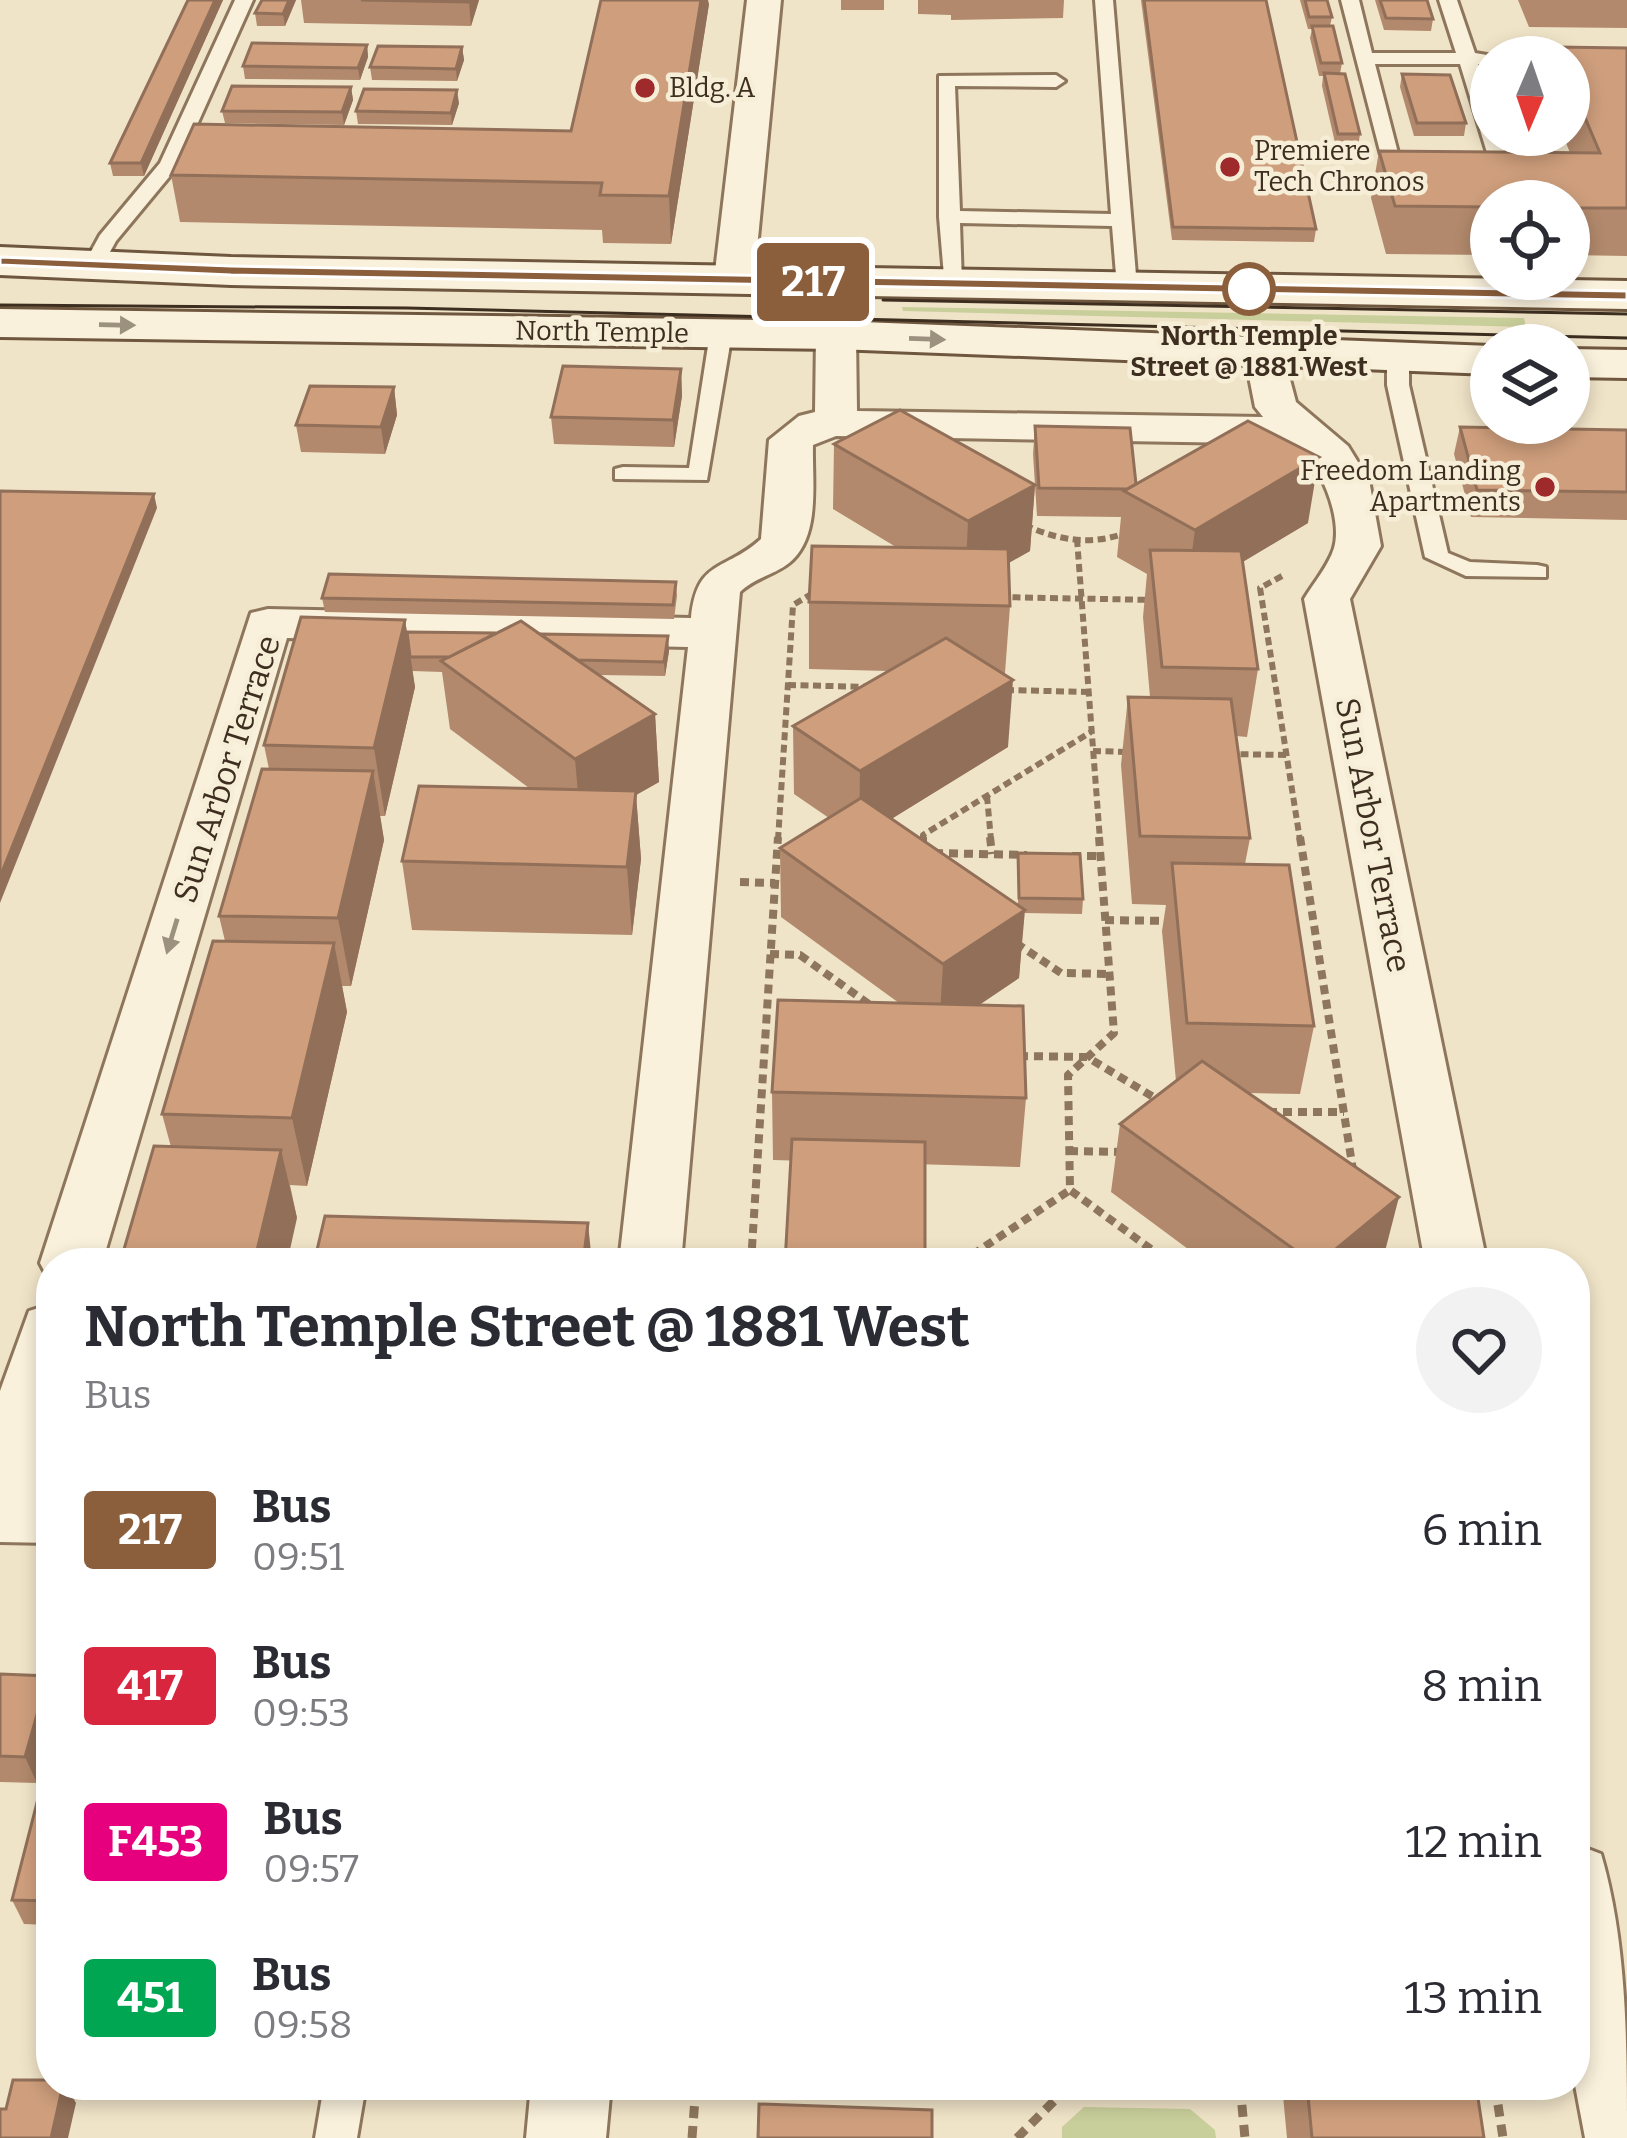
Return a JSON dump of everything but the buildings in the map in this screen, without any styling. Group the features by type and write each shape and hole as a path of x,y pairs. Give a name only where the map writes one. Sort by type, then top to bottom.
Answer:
{"main road":[{"name":"North Temple","path":"0,261 1627,296"},
{"name":"North Temple","path":"0,323 836,335 1470,359"},
{"path":"1590,363 1627,364"}],"street":[{"path":"734,280 764,0"},
{"path":"836,335 836,423"},
{"name":"Sun Arbor Terrace","path":"1265,351 1276,407 1335,450 1343,464 1358,546 1327,598 1453,1248"},
{"path":"651,1248 712,633 722,579 778,548 786,531 791,440 814,425 836,423 1306,431"},
{"name":"Sun Arbor Terrace","path":"76,1248 268,623 712,633"},
{"path":"0,1495 36,1378"},
{"path":"0,1514 36,1515"},
{"path":"1590,1957 1625,2138"},
{"path":"566,2138 570,2100"}],"lane":[{"path":"93,266 107,239 169,165 244,0"},
{"path":"1104,0 1127,287"},
{"path":"1350,0 1390,160 1434,160"},
{"path":"1448,0 1470,68"},
{"path":"1365,58 1467,59"},
{"path":"952,284 946,80 1056,81"},
{"path":"1456,161 1500,162 1498,156"},
{"path":"949,217 1121,220"},
{"path":"623,474 699,475 721,333"},
{"path":"1398,356 1398,385 1437,556 1466,568 1538,572"},
{"path":"336,2138 342,2100"}],"path":[{"path":"1009,516 1049,538 1113,539 1132,529"},
{"path":"1070,1190 1068,1076 1114,1033 1077,538"},
{"path":"1293,570 1260,588 1354,1178"},
{"path":"752,1248 793,605 834,580"},
{"path":"986,597 1172,601"},
{"path":"1240,602 1262,603"},
{"path":"788,686 880,688"},
{"path":"996,690 1088,692"},
{"path":"923,853 923,835 1091,732"},
{"path":"1093,752 1136,752"},
{"path":"1222,754 1287,754"},
{"path":"987,796 992,854"},
{"path":"778,841 794,841"},
{"path":"904,853 1036,855"},
{"path":"1058,855 1101,856"},
{"path":"1105,920 1175,921"},
{"path":"1290,922 1314,922"},
{"path":"1002,933 1061,973 1109,974"},
{"path":"770,954 800,955 880,1012"},
{"path":"764,1049 787,1050"},
{"path":"1018,1056 1087,1058 1179,1112"},
{"path":"1250,1112 1344,1112"},
{"path":"1069,1151 1128,1152"},
{"path":"983,1248 1070,1190"},
{"path":"1070,1190 1149,1248"},
{"path":"692,2138 695,2100"},
{"path":"1017,2138 1055,2100"},
{"path":"1241,2100 1245,2138"},
{"path":"1497,2100 1503,2138"}],"green space":[{"path":"902,307 1524,318 1525,324 1470,326 903,311"},
{"path":"1084,2107 1190,2109 1215,2130 1216,2138 1062,2138 1062,2127"}],"tram line":[{"path":"883,300 1627,314"},
{"path":"0,305 407,308 1627,338"}],"bus line":[{"name":"217","path":"0,261 231,271 1627,295"}],"place":[{"name":"Bldg. A","path":"645,88"},
{"name":"Premiere Tech Chronos","path":"1230,167"},
{"name":"North Temple Street @ 1881 West","path":"1249,289"},
{"name":"Freedom Landing Apartments","path":"1545,487"}]}
